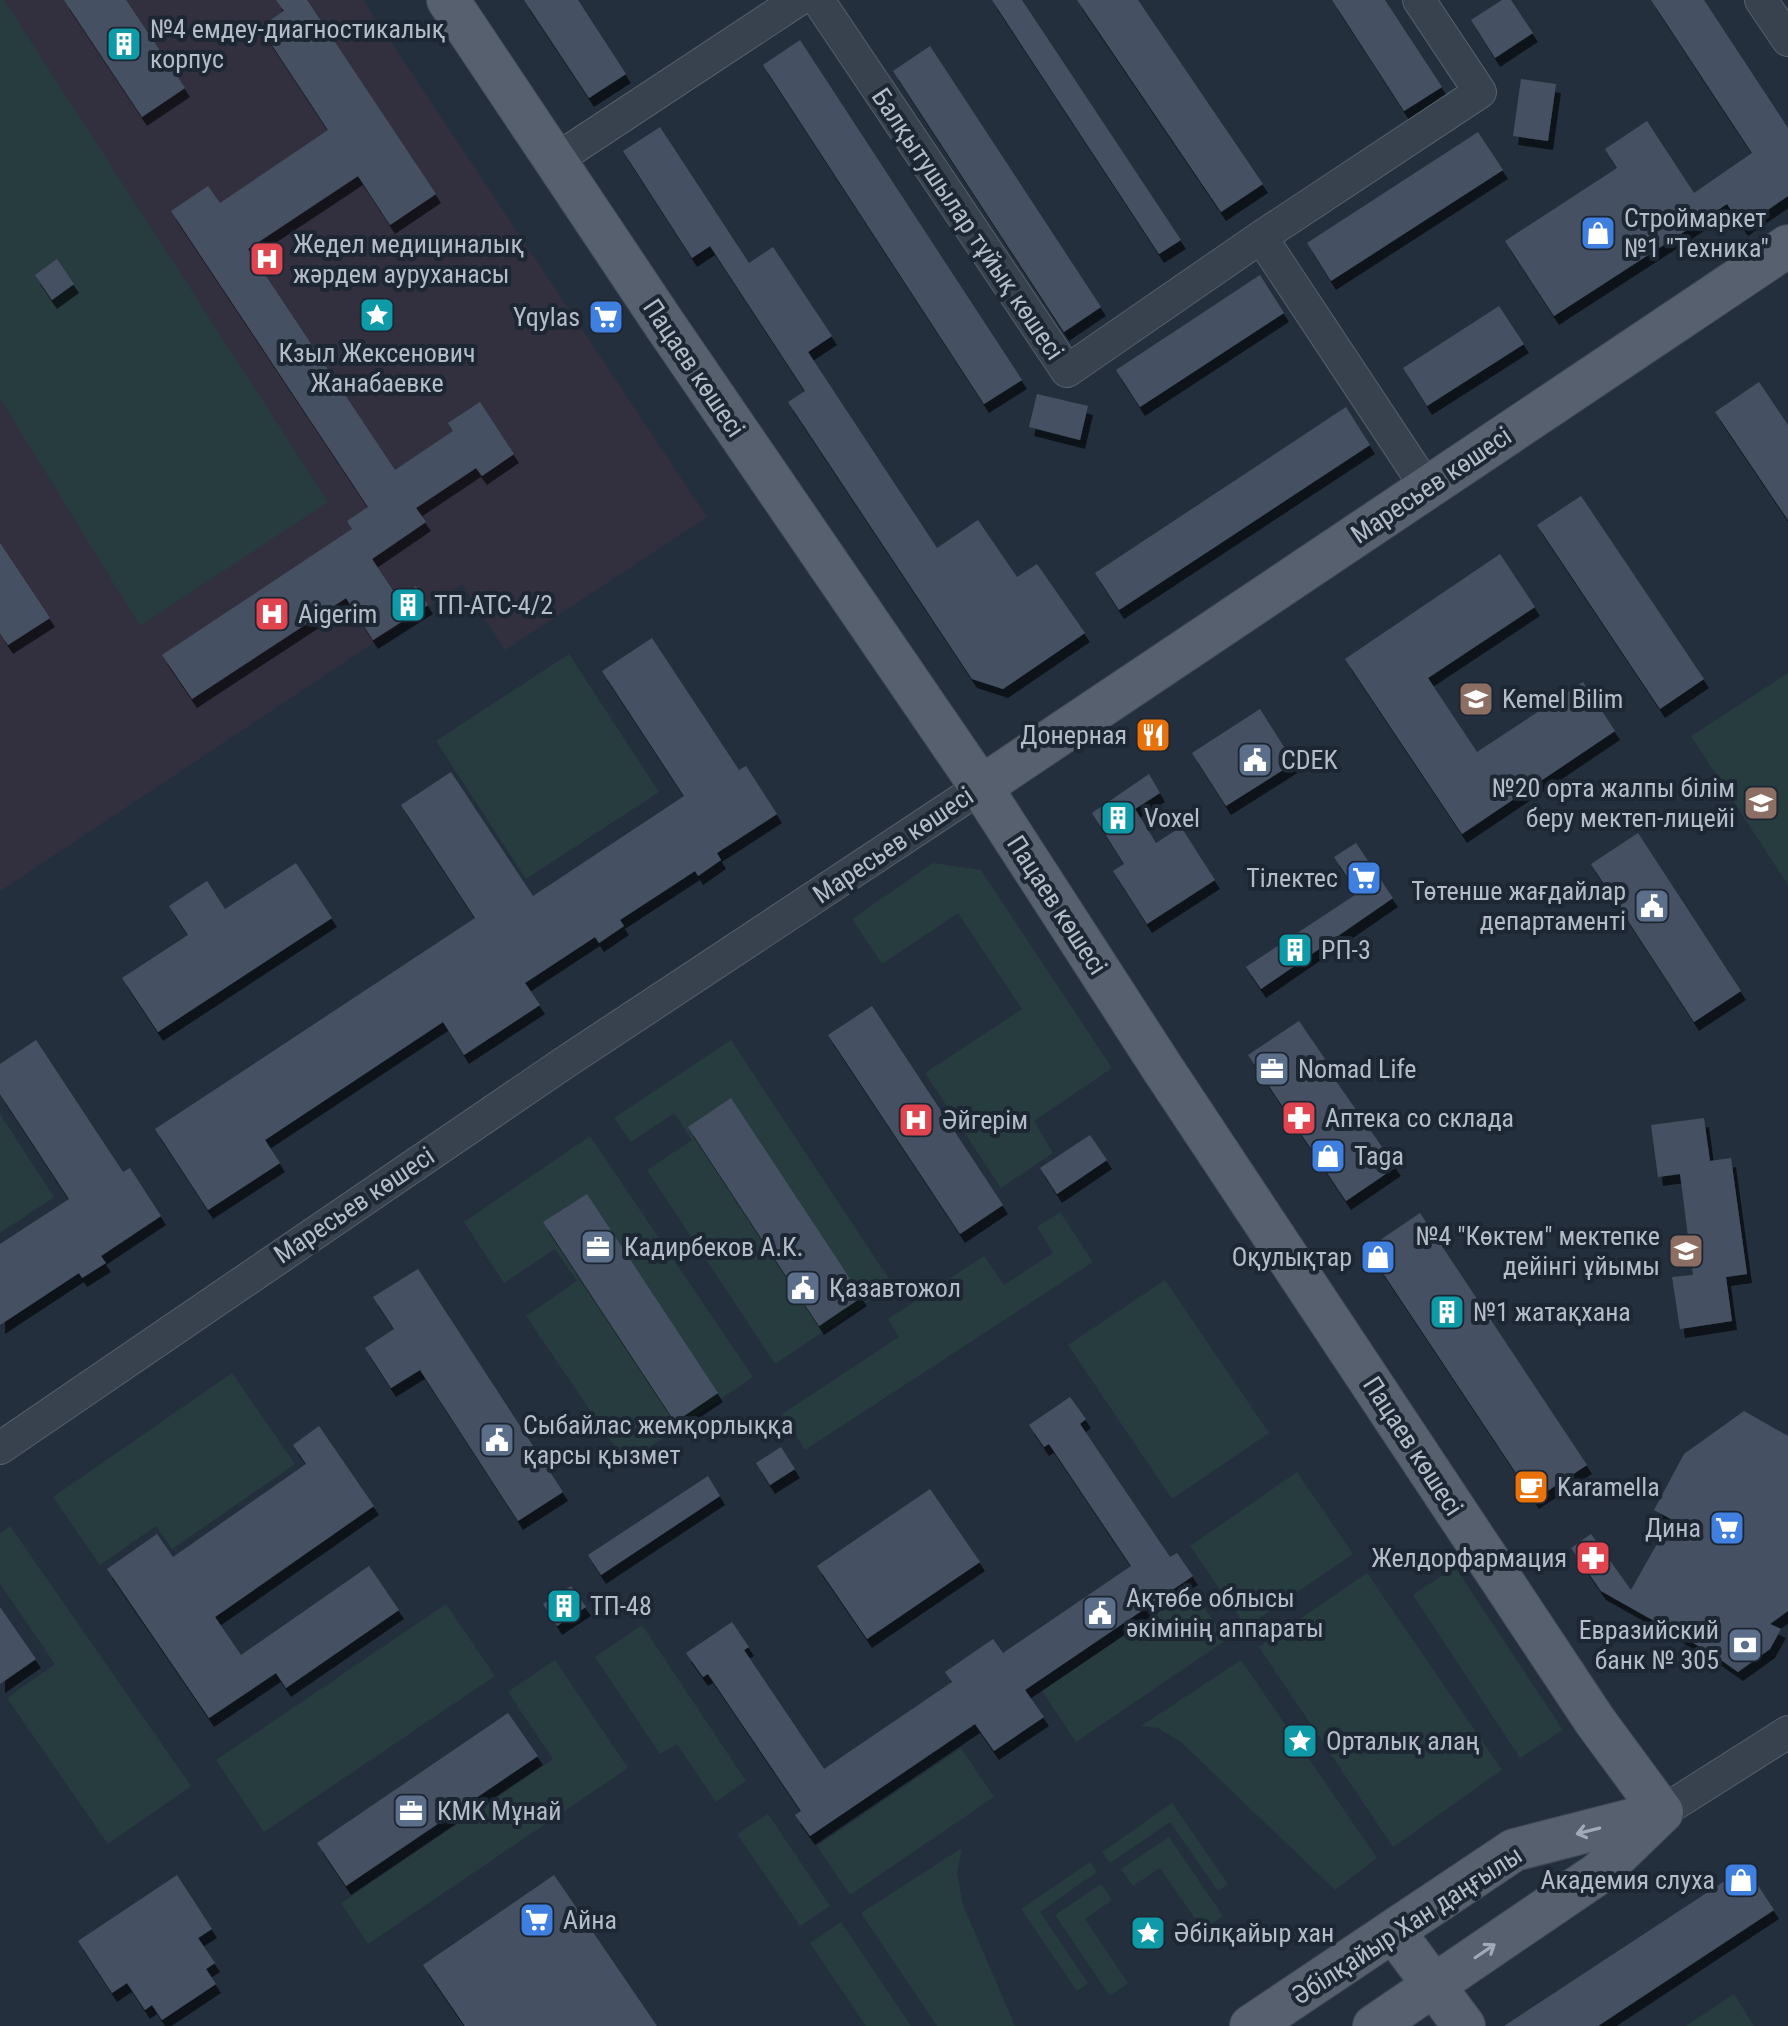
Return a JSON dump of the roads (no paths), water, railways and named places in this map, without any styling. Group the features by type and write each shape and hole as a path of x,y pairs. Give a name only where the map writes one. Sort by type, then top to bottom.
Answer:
{"main road":[{"name":"Пацаев көшесі","path":"448,0 554,161 981,787 1163,1069 1595,1721 1662,1812"},
{"name":"Маресьев көшесі","path":"981,787 1788,246"},
{"name":"Әбілқайыр Хан даңғылы","path":"1251,2026 1514,1850 1662,1812"},
{"name":"Әбілқайыр Хан даңғылы","path":"1374,2026 1599,1873 1662,1812"},
{"path":"1394,1932 1464,2026"}],"street":[{"path":"554,161 798,0"},
{"name":"Балқытушылар тұйық көшесі","path":"818,0 1067,371 1261,237 1480,92 1419,0"},
{"path":"1761,0 1788,40"},
{"path":"1261,237 1427,488"},
{"name":"Маресьев көшесі","path":"0,1448 564,1063 981,787"},
{"name":"Әбілқайыр Хан даңғылы","path":"1662,1812 1788,1732"}],"place":[{"name":"№4 емдеу-диагностикалық корпус","path":"124,44"},
{"name":"Строймаркет №1 \"Техника\"","path":"1598,233"},
{"name":"Жедел медициналық жәрдем ауруханасы","path":"267,259"},
{"name":"Кзыл Жексенович Жанабаевке","path":"377,315"},
{"name":"Yqylas","path":"606,317"},
{"name":"ТП-АТС-4/2","path":"408,605"},
{"name":"Aigerim","path":"272,614"},
{"name":"Kemel Bilim","path":"1476,699"},
{"name":"Донерная","path":"1153,735"},
{"name":"CDEK","path":"1255,760"},
{"name":"№20 орта жалпы білім беру мектеп-лицейі","path":"1761,803"},
{"name":"Voxel","path":"1118,818"},
{"name":"Тілектес","path":"1364,878"},
{"name":"Төтенше жағдайлар департаменті","path":"1652,906"},
{"name":"РП-3","path":"1295,950"},
{"name":"Nomad Life","path":"1272,1069"},
{"name":"Аптека со склада","path":"1299,1118"},
{"name":"Әйгерім","path":"916,1120"},
{"name":"Taga","path":"1328,1156"},
{"name":"Кадирбеков А.К.","path":"598,1247"},
{"name":"№4 \"Көктем\" мектепке дейінгі ұйымы","path":"1686,1251"},
{"name":"Оқулықтар","path":"1378,1257"},
{"name":"Қазавтожол","path":"803,1288"},
{"name":"№1 жатақхана","path":"1447,1312"},
{"name":"Сыбайлас жемқорлыққа қарсы қызмет","path":"497,1440"},
{"name":"Karamella","path":"1531,1487"},
{"name":"Дина","path":"1727,1528"},
{"name":"Желдорфармация","path":"1593,1558"},
{"name":"ТП-48","path":"564,1606"},
{"name":"Ақтөбе облысы әкімінің аппараты","path":"1100,1613"},
{"name":"Евразийский банк № 305","path":"1745,1645"},
{"name":"Орталық алаң","path":"1300,1741"},
{"name":"КMK Мұнай","path":"411,1811"},
{"name":"Академия слуха","path":"1741,1880"},
{"name":"Айна","path":"537,1920"},
{"name":"Әбілқайыр хан","path":"1148,1933"}]}
